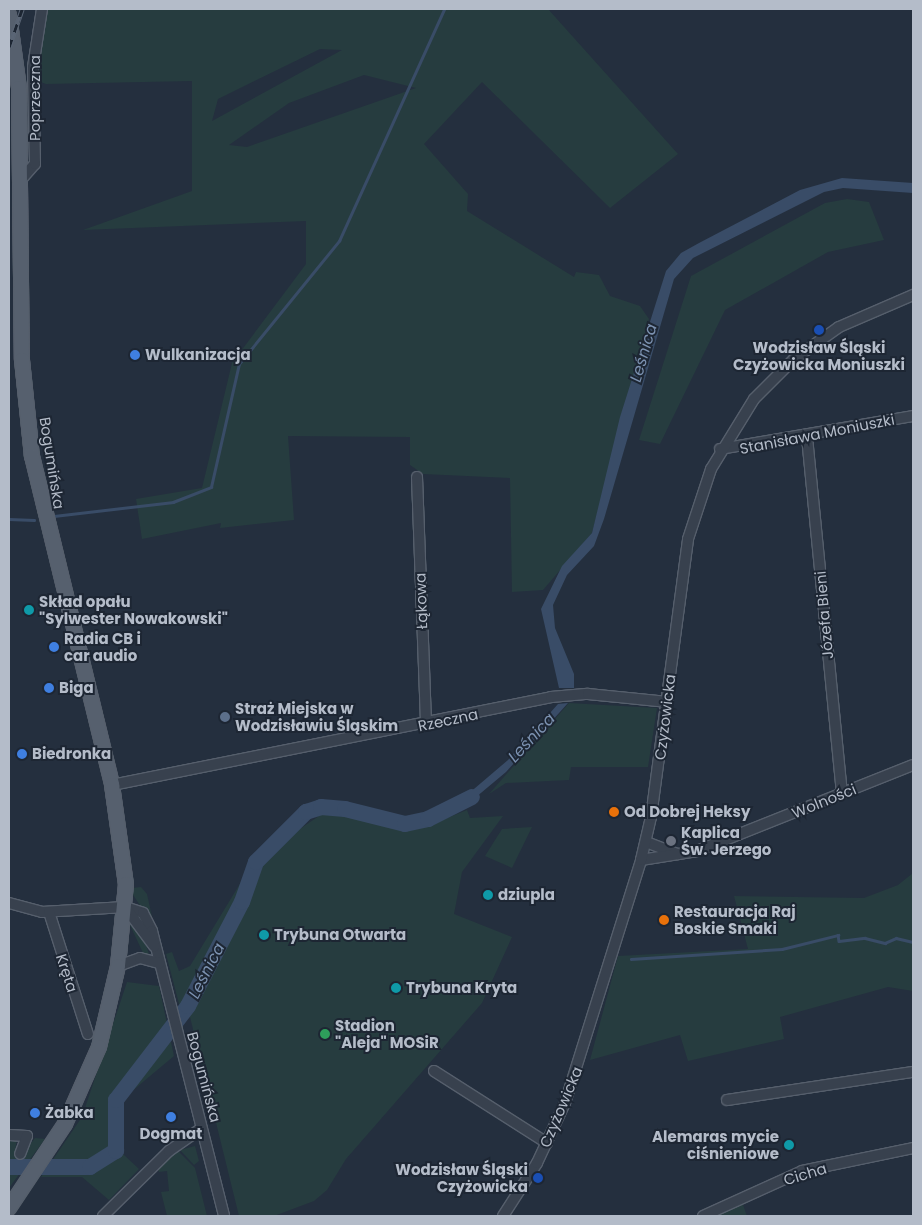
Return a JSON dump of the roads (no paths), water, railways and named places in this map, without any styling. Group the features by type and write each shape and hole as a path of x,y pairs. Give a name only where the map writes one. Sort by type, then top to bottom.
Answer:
{"main road":[{"name":"Bogumińska","path":"9,17 19,88 22,360 32,456 112,785 122,836 125,907"},
{"path":"9,1208 47,1154 93,1063 118,966 125,907"}],"street":[{"name":"Poprzeczna","path":"20,181 35,164 33,67 42,9"},
{"name":"Czyżowicka","path":"503,1216 547,1143 575,1078 641,860 646,842 668,702 688,538 720,449 754,399 794,359 839,327 913,295"},
{"name":"Stanisława Moniuszki","path":"720,449 807,437 913,416"},
{"name":"Józefa Bieni","path":"807,437 842,793"},
{"name":"Łąkowa","path":"417,477 426,725"},
{"name":"Rzeczna","path":"112,785 426,725 551,697 579,694 668,702"},
{"name":"Wolności","path":"641,860 697,851 913,765"},
{"path":"646,842 679,854"},
{"path":"9,903 49,912 125,907"},
{"name":"Bogumińska","path":"125,907 154,946 224,1216"},
{"name":"Kręta","path":"49,912 88,1034"},
{"path":"118,966 140,958 158,963"},
{"path":"434,1071 547,1143"},
{"path":"727,1100 913,1072"},
{"path":"105,1215 169,1151 201,1129"},
{"path":"9,1134 27,1136 20,1154"},
{"name":"Cicha","path":"703,1216 802,1171 913,1148"}],"water":[{"path":"842,178 913,183 913,193 843,188 824,192 693,258 674,279 604,519 594,546 567,575 553,605 555,628 574,674 574,688 559,688 541,609 562,566 592,533 620,417 666,271 681,253 699,243 800,190"},
{"path":"568,703 506,772 457,813 454,806 508,760 558,704"}],"waterway":[{"path":"54,516 173,502 211,487 239,364 339,241 444,9"},
{"path":"9,519 34,520"},
{"name":"Leśnica","path":"9,1167 90,1167 116,1151 116,1100 188,1006 242,902 256,862 306,812 321,807 345,809 405,824 428,819 472,797"},
{"path":"631,959 782,949 838,935 839,941 865,938 885,943 896,938 913,942"}],"railway":[{"path":"9,47 22,9"}],"place":[{"name":"Wodzisław Śląski Czyżowicka Moniuszki","path":"819,330"},
{"name":"Wulkanizacja","path":"135,355"},
{"name":"Skład opału \"Sylwester Nowakowski\"","path":"29,610"},
{"name":"Radia CB i car audio","path":"54,647"},
{"name":"Biga","path":"49,688"},
{"name":"Straż Miejska w Wodzisławiu Śląskim","path":"225,717"},
{"name":"Biedronka","path":"22,754"},
{"name":"Od Dobrej Heksy","path":"614,812"},
{"name":"Kaplica Św. Jerzego","path":"671,841"},
{"name":"dziupla","path":"488,895"},
{"name":"Restauracja Raj Boskie Smaki","path":"664,920"},
{"name":"Trybuna Otwarta","path":"264,935"},
{"name":"Trybuna Kryta","path":"396,988"},
{"name":"Stadion \"Aleja\" MOSiR","path":"325,1034"},
{"name":"Żabka","path":"35,1113"},
{"name":"Dogmat","path":"171,1117"},
{"name":"Alemaras mycie ciśnieniowe","path":"789,1145"},
{"name":"Wodzisław Śląski Czyżowicka","path":"538,1178"}]}
